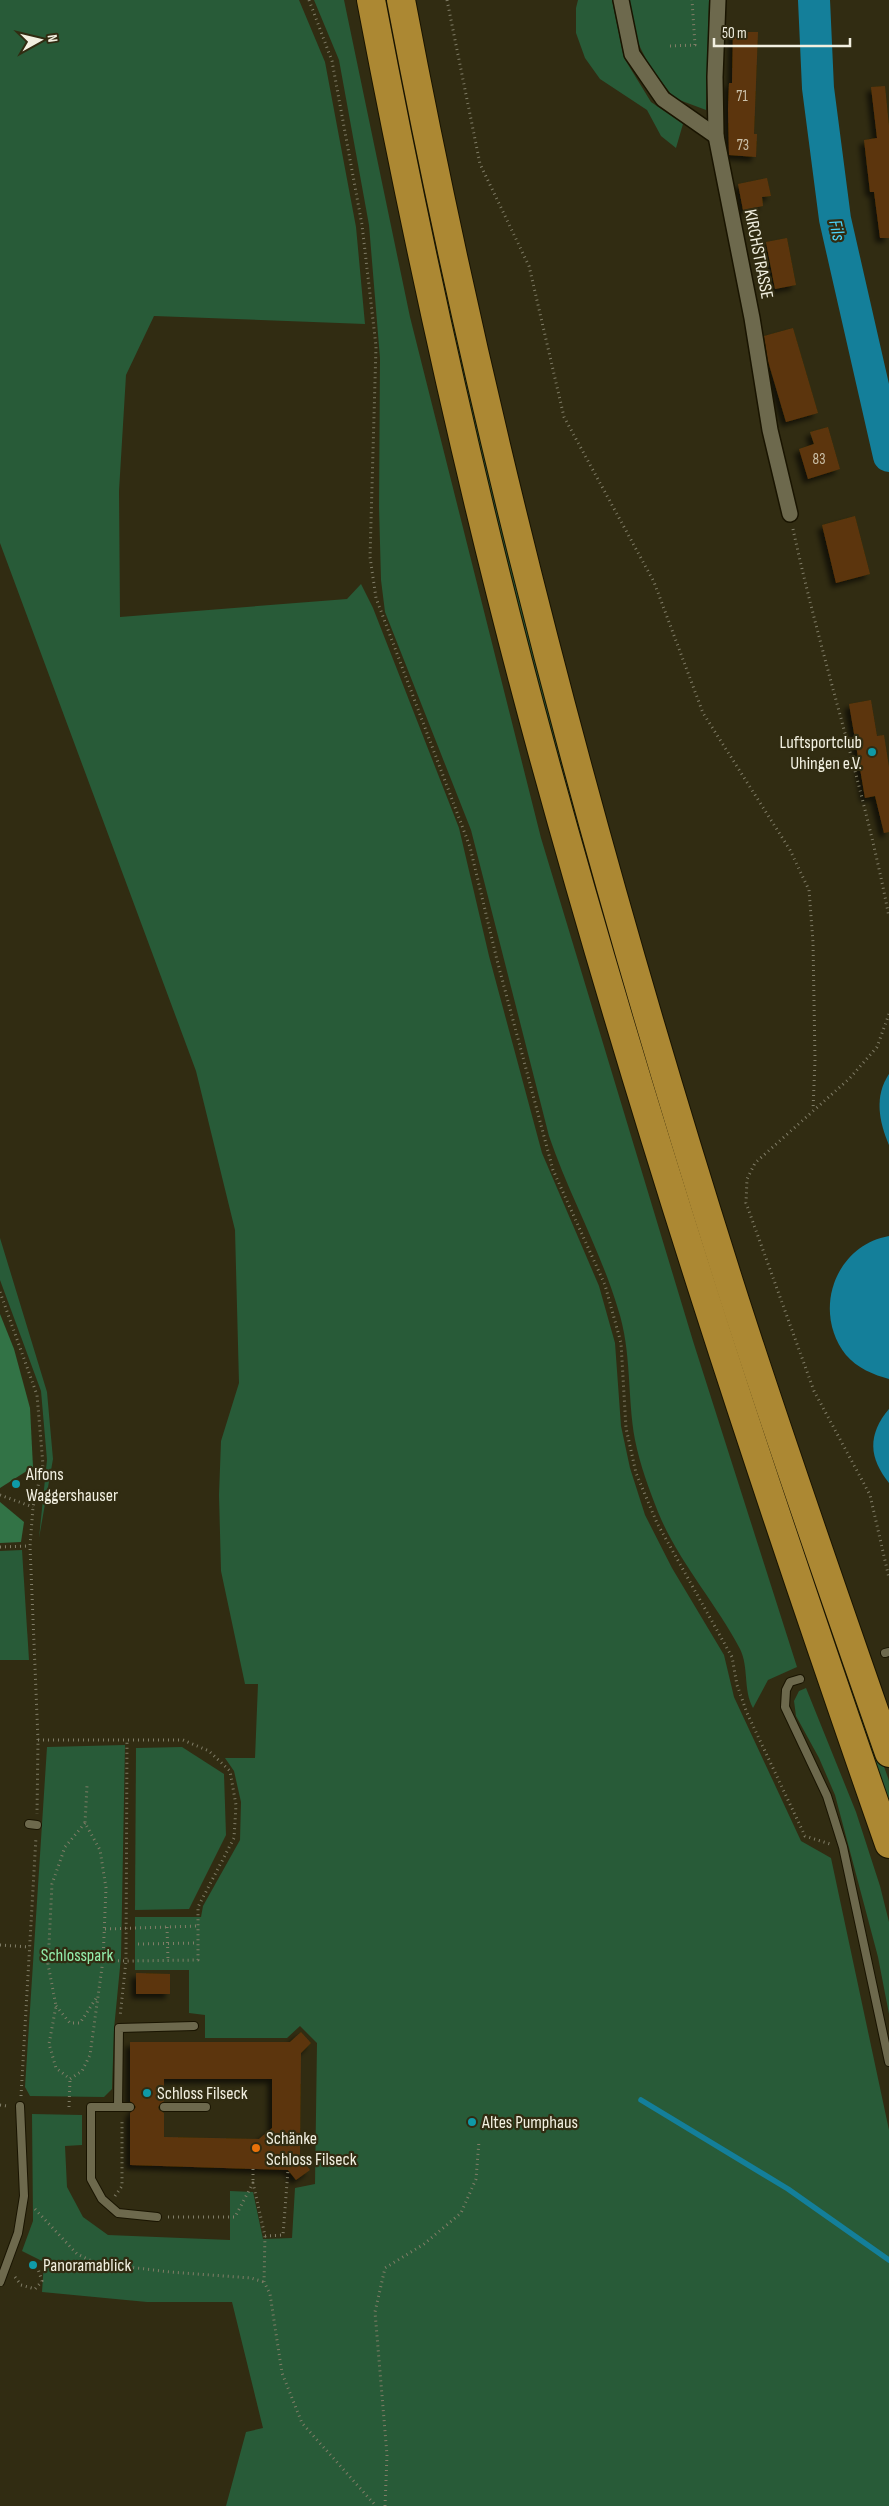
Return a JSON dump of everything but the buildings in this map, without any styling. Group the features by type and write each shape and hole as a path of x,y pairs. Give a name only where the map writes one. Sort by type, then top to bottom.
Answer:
{"highway":[{"path":"371,0 429,291 541,749 624,1040 721,1348 889,1844"},
{"path":"400,0 458,283 530,586 570,739 652,1028 729,1282 788,1461 889,1753"}],"street":[{"path":"621,0 632,54 663,99 716,136"},
{"name":"KIRCHSTRASSE","path":"718,0 715,77 716,136 752,318 770,430 790,514"}],"lane":[{"path":"800,1679 790,1682 786,1690 785,1708 827,1796 843,1847 889,2062"},
{"path":"120,2107 119,2028 194,2026"},
{"path":"0,2282 18,2233 24,2196 20,2106"},
{"path":"130,2107 91,2107 91,2179 102,2199 118,2213 157,2217"},
{"path":"164,2107 206,2107"}],"path":[{"path":"309,0 332,61 362,225 374,327 376,346 370,557 376,598 470,848 502,979 553,1170 606,1285 621,1343 626,1428 636,1473 657,1523 732,1657 737,1686 747,1713 805,1836 823,1843 843,1847"},
{"path":"447,0 480,164 529,266 564,417 654,582 703,713 790,850 809,890 813,942 815,1060 813,1110"},
{"path":"670,46 695,45 692,0"},
{"path":"790,514 810,608 880,868 889,917"},
{"path":"889,1014 877,1047 850,1078 755,1162 748,1178 746,1203 814,1391 870,1494 889,1578"},
{"path":"0,1292 37,1395 43,1465 33,1507 30,1546 38,1740 33,1825 30,1947 20,2106"},
{"path":"0,1495 33,1507"},
{"path":"0,1547 30,1546"},
{"path":"38,1740 182,1740 209,1750 230,1771 236,1805 234,1838 198,1907 198,1960 103,1960"},
{"path":"119,2028 126,1961 128,1741"},
{"path":"70,2079 82,2071 90,2055 103,1960 105,1928 106,1888 100,1850 85,1823 87,1786"},
{"path":"70,2079 56,2068 48,2044 56,2006 48,1964 52,1884 65,1847 85,1823"},
{"path":"105,1928 198,1926"},
{"path":"167,1927 168,1961"},
{"path":"138,1944 198,1942"},
{"path":"0,1945 30,1947"},
{"path":"56,2006 70,2022 80,2023 98,1994"},
{"path":"69,2107 70,2079"},
{"path":"109,2205 122,2186 120,2107"},
{"path":"385,2506 387,2455 375,2312 385,2268 424,2244 461,2212 476,2179 479,2141"},
{"path":"253,2169 253,2183 265,2236 264,2282 270,2294 282,2373 302,2423 376,2506"},
{"path":"265,2236 283,2235 288,2170"},
{"path":"157,2217 235,2217 253,2183"},
{"path":"24,2196 78,2254 96,2263 170,2272 251,2278 264,2282"},
{"path":"7,2267 21,2285 35,2289 42,2282 38,2269"}],"green space":[{"path":"0,0 299,0 325,62 356,227 365,324 154,316 126,375 119,491 120,617 347,599 361,584 373,608 459,828 489,956 542,1153 599,1286 615,1343 621,1426 630,1468 645,1515 672,1568 724,1655 734,1697 801,1841 831,1858 889,2130 889,2506 226,2506 246,2432 263,2428 232,2302 147,2302 42,2292 44,2262 22,2251 33,2221 32,2114 82,2115 82,2145 65,2146 67,2187 83,2217 108,2235 230,2240 230,2191 253,2192 263,2239 292,2238 295,2188 315,2184 317,2043 300,2026 287,2038 205,2038 205,2015 189,2013 189,1970 135,1970 135,1917 201,1917 203,1906 240,1840 241,1802 234,1771 225,1758 255,1758 258,1684 245,1684 221,1571 219,1495 221,1441 239,1383 235,1230 196,1071 0,543"},
{"path":"314,0 344,0 410,317 541,838 693,1341 797,1667 768,1680 753,1708 748,1694 743,1656 740,1649 666,1530 645,1477 635,1440 625,1341 618,1309 611,1287 549,1136 471,830 385,612 381,580 379,507 380,358 369,225 339,60"},
{"path":"380,0 386,0 410,120 463,360 551,716 615,953 610,956 575,830 462,385"},
{"path":"578,0 612,0 624,58 651,102 683,124 676,148 661,136 647,110 600,79 585,58 576,33 576,8"},
{"path":"629,0 709,0 706,110 674,98 649,65 635,37"},
{"path":"0,1238 47,1392 53,1459 39,1538 47,1460 41,1391 0,1280"},
{"path":"0,1314 14,1349 30,1408 33,1467 0,1488"},
{"path":"735,1333 889,1781 889,1809 734,1353"},
{"path":"0,1502 24,1522 21,1542 0,1543"},
{"path":"22,1550 29,1660 0,1660 0,1551"},
{"path":"806,1688 856,1812 880,1886 889,1922 889,2014 878,1957 835,1795 819,1758 796,1716 794,1701 799,1691"},
{"name":"Schlosspark","path":"125,1745 121,1957 114,2029 112,2089 104,2097 30,2096 25,2087 47,1747"},
{"path":"182,1747 224,1774 226,1835 189,1909 135,1910 136,1748"}],"water":[{"path":"889,1074 889,1145 881,1118 880,1100 884,1082"},
{"path":"889,1236 889,1379 855,1364 846,1355 836,1338 831,1320 830,1301 834,1283 842,1267 854,1253 870,1242"},
{"path":"889,1409 889,1483 877,1465 873,1446 877,1428"}],"waterway":[{"name":"Fils","path":"814,0 818,88 835,219 889,456"},
{"path":"641,2100 788,2189 889,2260"}],"place":[{"name":"Luftsportclub Uhingen e.V.","path":"872,752"},
{"name":"Alfons Waggershauser","path":"16,1484"},
{"name":"Schloss Filseck","path":"147,2093"},
{"name":"Altes Pumphaus","path":"472,2122"},
{"name":"Schänke Schloss Filseck","path":"256,2148"},
{"name":"Panoramablick","path":"33,2265"}]}
